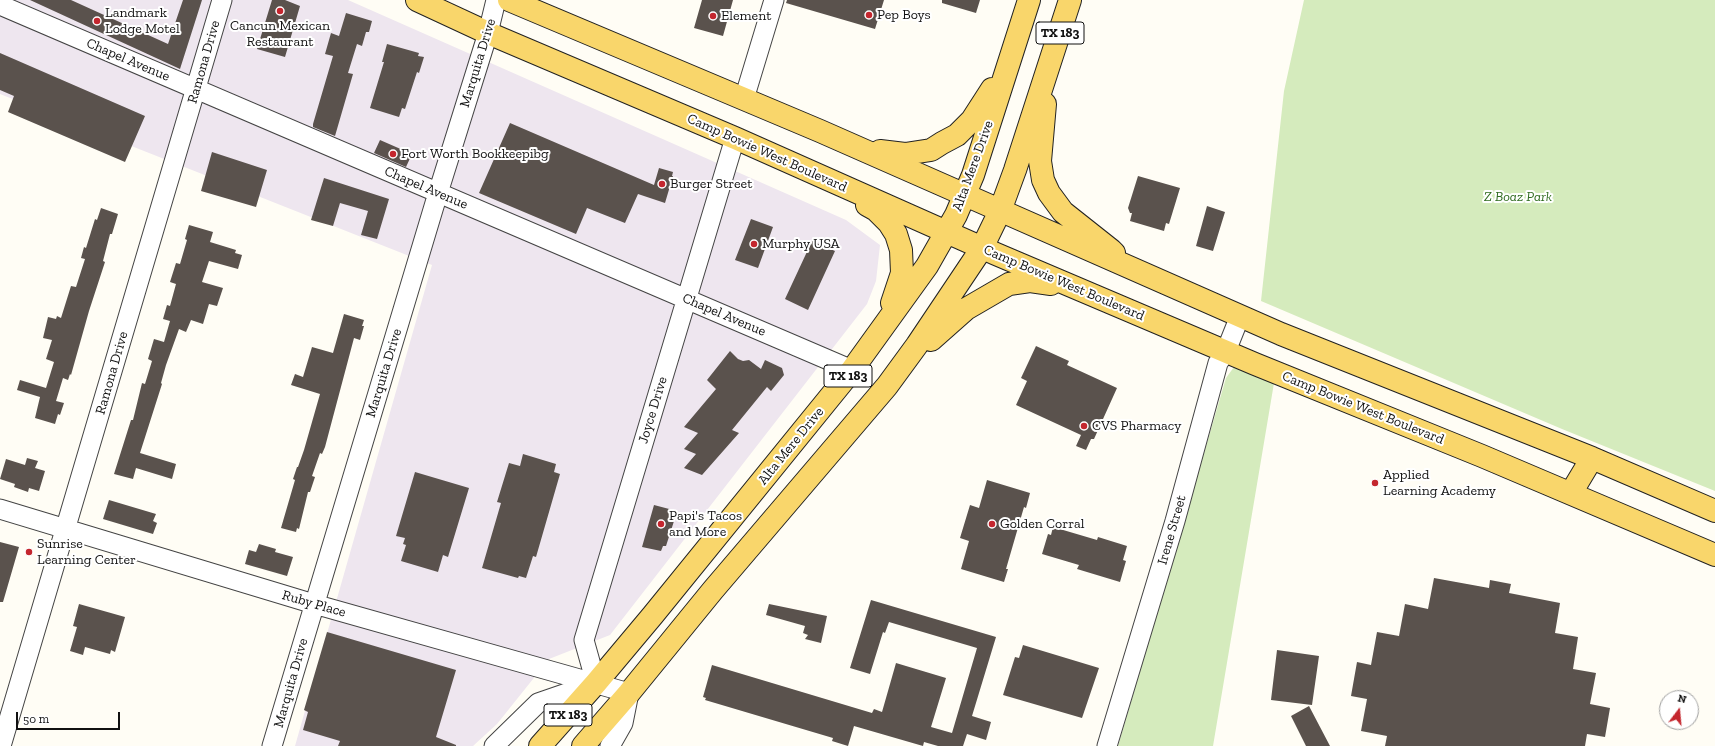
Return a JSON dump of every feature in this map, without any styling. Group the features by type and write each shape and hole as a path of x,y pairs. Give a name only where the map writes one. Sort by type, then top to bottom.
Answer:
{"main road":[{"name":"Camp Bowie West Boulevard","path":"417,0 488,33 758,148 982,248 1715,555"},
{"path":"509,0 820,131 1288,337 1592,458 1715,510"},
{"name":"Alta Mere Drive","path":"540,746 596,683 852,370 927,266 965,195 1029,0"},
{"name":"TX 183","path":"583,746 883,390 917,345 982,248 1000,211 1070,0"},
{"path":"820,131 882,152 905,154 931,150 957,135 972,120 986,100 1012,53"},
{"path":"1049,65 1040,161 1043,180 1049,194 1063,212 1111,250 1119,262"},
{"path":"758,148 876,210 889,223 896,234 901,250 902,273 884,327"},
{"path":"901,366 966,309 1009,284 1030,280 1085,291"},
{"path":"1570,493 1592,458"}],"street":[{"name":"Ramona Drive","path":"1,746 222,0"},
{"name":"Marquita Drive","path":"272,746 438,193 488,33 496,0"},
{"path":"744,99 774,0"},
{"name":"Chapel Avenue","path":"0,5 852,370"},
{"name":"Joyce Drive","path":"596,683 584,640 635,466 687,300 735,138"},
{"name":"Irene Street","path":"1107,746 1175,522 1218,363 1226,351 1240,316"},
{"name":"Ruby Place","path":"0,509 314,604 629,692"},
{"path":"494,746 538,703 596,683"},
{"path":"610,746 623,723 629,692"}],"shaded area":[{"path":"0,0 348,0 846,220 880,245 876,281 867,304 610,635 549,659 497,724 473,746 295,746 432,265 0,94"}],"green space":[{"name":"Z Boaz Park","path":"1304,0 1715,0 1715,491 1562,429 1261,301 1284,91"},
{"path":"1234,367 1274,383 1213,746 1118,746 1226,378"}],"building":[{"name":"Landmark Lodge Motel","path":"30,0 71,0 168,44 183,0 202,0 180,69"},
{"path":"272,0 285,0 300,6 285,57 257,49"},
{"name":"Element","path":"702,0 733,0 723,36 694,28"},
{"path":"787,0 884,0 875,29 786,3"},
{"path":"942,0 980,0 976,13 942,3"},
{"path":"346,13 372,21 369,32 366,32 362,46 357,44 348,73 353,74 335,136 313,127 313,124 333,56 325,54 331,33 339,36"},
{"path":"387,44 419,53 418,56 424,57 419,73 417,72 405,109 402,108 399,117 370,108 384,62 382,62"},
{"path":"0,53 145,116 125,162 8,112 14,96 0,90"},
{"path":"510,123 654,185 659,168 673,172 665,203 638,194 625,223 587,208 576,234 479,193"},
{"name":"Fort Worth Bookkeepibg","path":"380,140 412,154 406,167 374,153"},
{"path":"212,152 267,170 256,207 201,191"},
{"path":"1138,176 1180,188 1169,224 1166,223 1164,231 1130,221 1132,213 1130,213 1128,208"},
{"path":"324,178 389,199 377,239 361,235 368,211 340,203 333,226 311,220"},
{"path":"1207,206 1225,212 1213,251 1196,246"},
{"path":"101,208 118,214 112,234 110,234 103,261 105,262 89,311 71,375 70,374 68,380 63,378 56,401 64,403 55,424 35,418 40,397 17,390 20,380 46,388 54,362 46,359 52,340 43,338 48,317 56,319 57,316 61,318 71,286 76,287 85,259 81,258 84,247 86,248 95,219 97,220"},
{"name":"Murphy USA","path":"751,219 773,227 758,268 735,260"},
{"path":"189,225 213,232 210,242 236,250 235,253 242,255 238,269 209,261 202,282 223,288 217,306 209,304 203,324 191,320 186,332 179,329 166,365 162,384 140,453 176,464 172,479 136,468 133,479 114,474 131,420 133,420 142,383 145,384 152,361 148,359 154,339 164,342 170,321 163,319 167,305 170,306 176,284 170,282 176,263 180,264 187,240 185,239"},
{"name":"Murphy USA","path":"812,241 835,251 808,310 785,299"},
{"path":"344,314 364,320 362,326 364,326 360,340 354,338 325,447 322,454 320,453 312,476 315,477 310,492 308,492 299,529 297,528 296,532 281,528 295,480 293,479 304,450 320,394 291,385 295,374 303,377 312,347 333,353"},
{"name":"CVS Pharmacy","path":"1036,346 1069,361 1067,365 1117,388 1094,439 1091,439 1086,450 1076,446 1081,435 1016,405 1027,381 1021,378"},
{"path":"730,351 738,359 743,361 749,360 761,369 765,360 782,368 784,375 771,391 767,387 732,430 739,433 702,475 684,468 696,454 684,449 698,433 684,427 716,389 707,380"},
{"path":"523,454 556,464 554,472 560,474 536,557 533,556 526,578 519,576 518,578 482,568 501,503 497,502 509,463 520,466"},
{"path":"27,458 38,461 35,468 45,471 39,491 29,488 28,492 14,487 15,484 0,479 6,459 25,465"},
{"path":"415,472 469,488 448,557 443,555 438,572 401,561 406,545 403,544 405,538 396,536"},
{"name":"Golden Corral","path":"987,480 1030,493 1026,508 1024,507 1006,569 1008,569 1004,582 961,569 969,541 960,538 970,505 979,508"},
{"path":"109,500 156,514 153,521 157,523 153,534 103,519"},
{"name":"Papi's Tacos and More","path":"654,505 673,510 671,516 675,518 666,546 663,546 661,551 642,547"},
{"path":"1053,527 1097,540 1098,537 1127,546 1123,560 1126,561 1120,582 1077,569 1079,565 1042,554 1048,534 1051,535"},
{"path":"0,542 19,547 3,602 0,602"},
{"path":"259,544 276,549 275,552 293,557 287,576 245,564 249,550 256,552"},
{"path":"1434,578 1489,588 1490,580 1511,584 1509,593 1560,603 1555,633 1578,637 1573,669 1596,673 1590,704 1610,708 1605,737 1587,734 1585,746 1385,746 1387,736 1361,731 1367,699 1351,696 1357,662 1371,665 1377,632 1399,636 1405,604 1428,609"},
{"path":"871,600 996,637 972,716 991,722 986,740 967,734 963,746 938,746 924,742 923,746 854,726 848,746 832,741 833,738 705,700 706,698 703,697 712,665 872,713 874,709 882,712 896,663 946,678 931,727 952,733 977,648 889,622 885,633 883,632 870,674 850,668"},
{"path":"79,604 125,617 115,652 111,650 110,654 85,647 83,655 70,651 77,627 73,626"},
{"path":"769,604 827,616 821,643 805,639 808,635 803,633 805,626 766,615"},
{"path":"327,632 456,670 436,737 456,746 338,746 340,741 303,730 308,712 304,710"},
{"path":"1023,645 1099,668 1082,718 1003,695 1015,657 1019,658"},
{"path":"1277,650 1319,656 1312,705 1271,700"},
{"path":"1309,706 1330,746 1306,746 1291,716"}],"place":[{"name":"Cancun Mexican Restaurant","path":"280,11"},
{"name":"Pep Boys","path":"869,15"},
{"name":"Element","path":"713,16"},
{"name":"Landmark Lodge Motel","path":"97,21"},
{"name":"Fort Worth Bookkeepibg","path":"393,154"},
{"name":"Burger Street","path":"662,184"},
{"name":"Murphy USA","path":"754,244"},
{"name":"CVS Pharmacy","path":"1084,426"},
{"name":"Applied Learning Academy","path":"1375,483"},
{"name":"Papi's Tacos and More","path":"661,524"},
{"name":"Golden Corral","path":"992,524"},
{"name":"Sunrise Learning Center","path":"29,552"}]}
